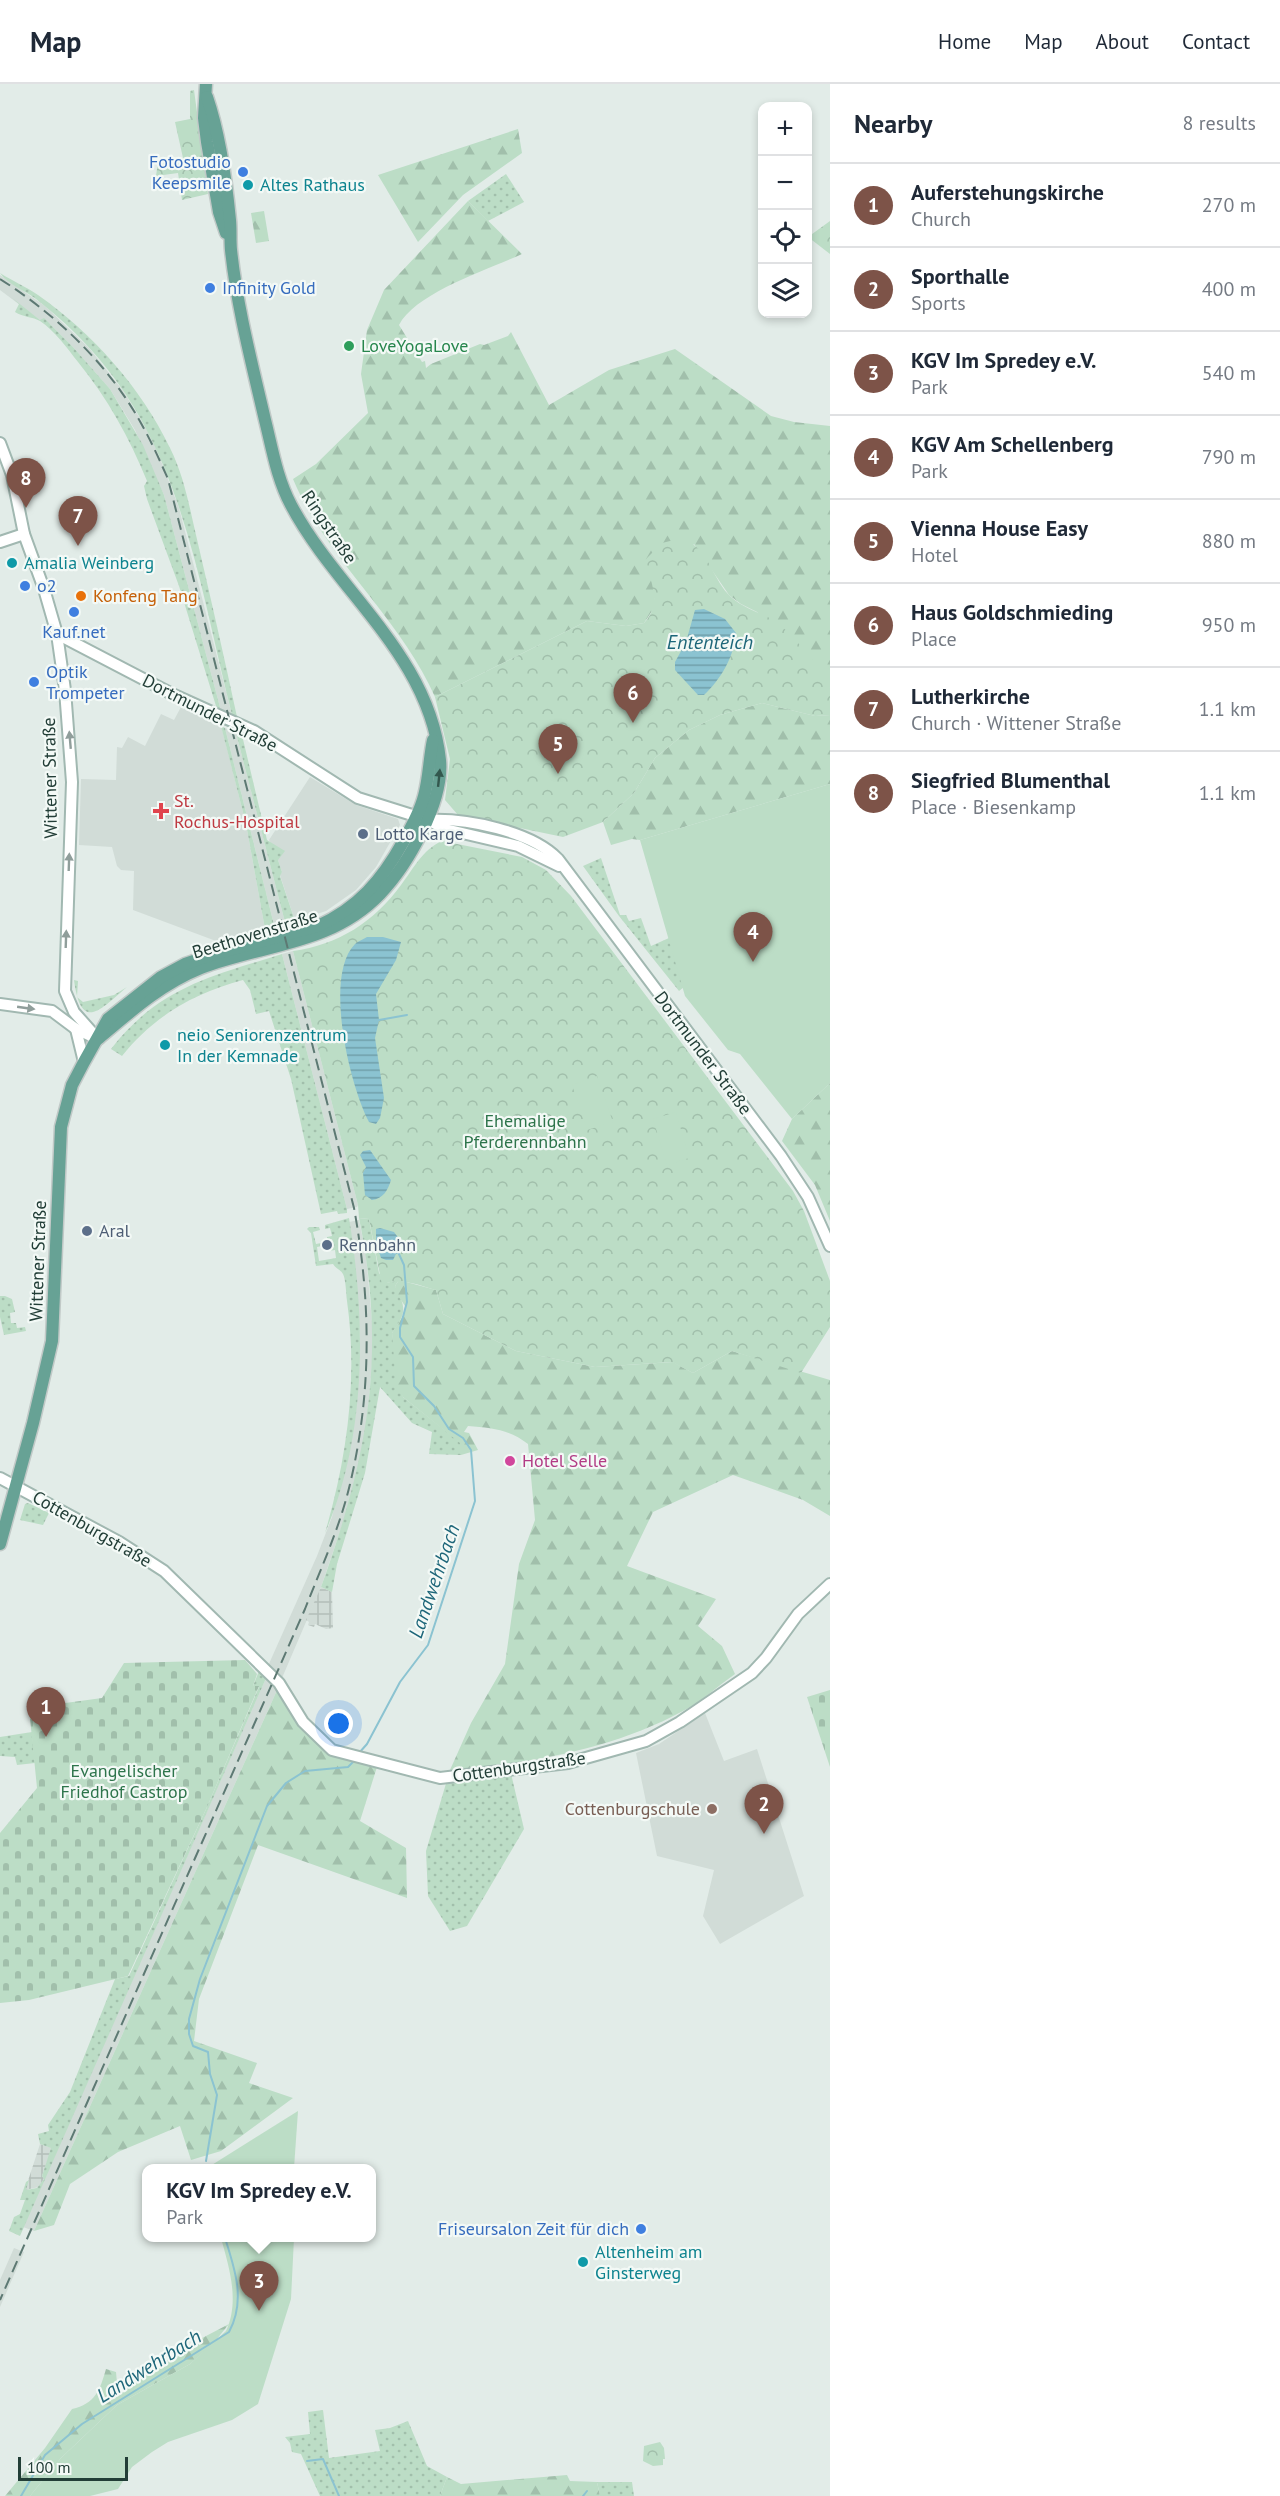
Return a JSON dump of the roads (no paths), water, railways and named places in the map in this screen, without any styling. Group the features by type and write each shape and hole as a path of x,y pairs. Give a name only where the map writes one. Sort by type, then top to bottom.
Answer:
{"main road":[{"name":"Ringstraße","path":"207,90 224,178 230,222 230,246 249,350 280,481 302,524 393,645 413,676 423,698 440,761 436,797 422,818"},
{"name":"Beethovenstraße","path":"98,1039 108,1019 146,987 171,971 214,954 318,926 335,918 373,888 422,818"},
{"name":"Wittener Straße","path":"0,1544 52,1341 61,1127 72,1085 98,1039"}],"street":[{"name":"Wittener Straße","path":"0,443 12,476 24,534 57,634 72,759 65,991 74,1012 98,1039"},
{"path":"0,542 24,534"},
{"name":"Dortmunder Straße","path":"57,634 182,699 254,731 358,798 422,818 447,819 522,836 546,848 558,859 562,868 781,1156 808,1197 830,1246"},
{"path":"52,1011 60,1003 65,991"},
{"path":"0,1004 52,1011 76,1029 98,1039"},
{"path":"76,1029 84,1062"},
{"name":"Cottenburgstraße","path":"0,1478 128,1547 164,1571 279,1683 294,1710 332,1750 440,1778 568,1763 646,1741 680,1722 752,1673 766,1658 798,1614 830,1584"}],"water":[{"name":"Ententeich","path":"704,609 725,619 736,633 733,651 721,675 704,695 698,695 675,670 675,662 686,642 695,610"},
{"path":"367,937 383,937 401,942 396,960 376,994 379,1020 375,1038 384,1098 380,1118 376,1124 369,1122 354,1084 340,1005 341,980 346,959 355,944"},
{"path":"370,1150 391,1180 385,1193 372,1200 365,1195 363,1173 366,1167 360,1155 363,1151"},
{"path":"376,1229 394,1232 400,1240 400,1253 396,1254 393,1260 381,1258 376,1243"}],"waterway":[{"path":"379,1020 407,1015"},
{"name":"Landwehrbach","path":"359,1753 367,1744 400,1682 428,1645 475,1501 471,1450 463,1438 449,1429 434,1406 414,1386 413,1357 400,1337 407,1302 404,1265 398,1252"},
{"name":"Landwehrbach","path":"206,2161 217,2095 210,2074 208,2052 193,2046 189,2034 189,2019 200,1979 267,1806 286,1783 305,1771 348,1767 354,1761"},
{"name":"Landwehrbach","path":"21,2496 45,2455 82,2424 229,2332 237,2309 238,2297 235,2273 226,2242"},
{"path":"307,2461 323,2459 339,2496"},
{"path":"583,2496 587,2491"}],"railway":[{"path":"0,279 62,325 98,362 129,403 149,438 168,479 354,1208 364,1277 367,1346 357,1450 346,1500 330,1547 305,1609 0,2300"}],"place":[{"name":"Fotostudio Keepsmile","path":"243,172"},
{"name":"Altes Rathaus","path":"248,185"},
{"name":"Infinity Gold","path":"210,288"},
{"name":"LoveYogaLove","path":"349,346"},
{"name":"Siegfried Blumenthal","path":"26,508"},
{"name":"Lutherkirche","path":"78,546"},
{"name":"Amalia Weinberg","path":"12,563"},
{"name":"o2","path":"25,586"},
{"name":"Konfeng Tang","path":"81,596"},
{"name":"Kauf.net","path":"74,612"},
{"name":"Optik Trompeter","path":"34,682"},
{"name":"Haus Goldschmieding","path":"633,723"},
{"name":"Vienna House Easy","path":"558,774"},
{"name":"St. Rochus-Hospital","path":"161,811"},
{"name":"Lotto Karge","path":"363,834"},
{"name":"KGV Am Schellenberg","path":"753,962"},
{"name":"neio Seniorenzentrum In der Kemnade","path":"165,1045"},
{"name":"Aral","path":"87,1231"},
{"name":"Rennbahn","path":"327,1245"},
{"name":"Hotel Selle","path":"510,1461"},
{"name":"Auferstehungskirche","path":"46,1737"},
{"name":"Cottenburgschule","path":"712,1809"},
{"name":"Sporthalle","path":"764,1834"},
{"name":"Friseursalon Zeit für dich","path":"641,2229"},
{"name":"Altenheim am Ginsterweg","path":"583,2262"},
{"name":"KGV Im Spredey e.V.","path":"259,2311"}],"park label":[{"name":"Ehemalige Pferderennbahn","path":"525,1131"},
{"name":"Evangelischer Friedhof Castrop","path":"124,1781"}]}
